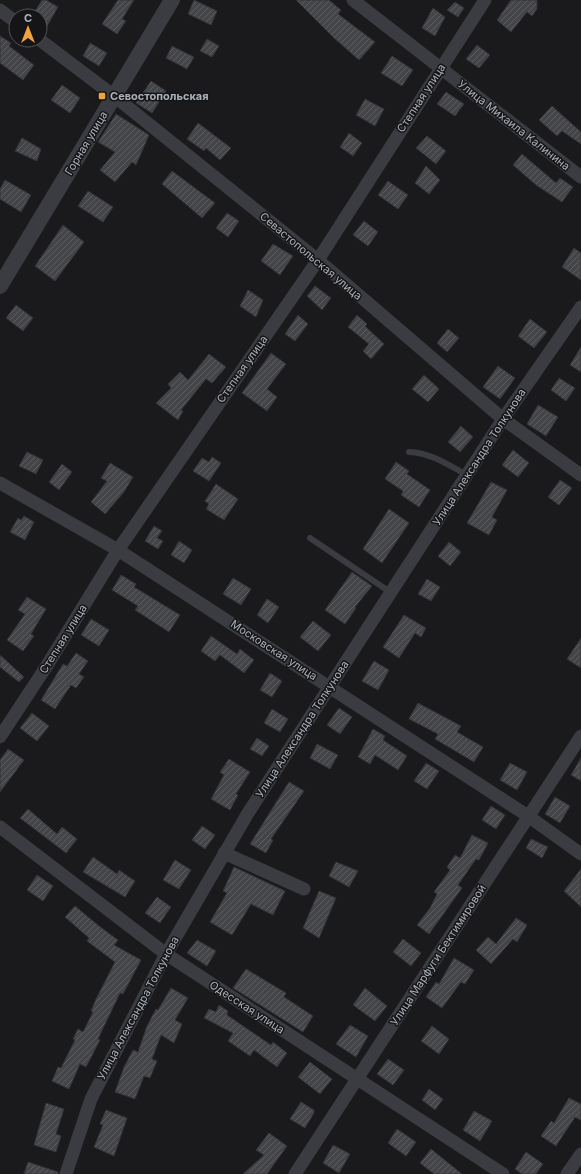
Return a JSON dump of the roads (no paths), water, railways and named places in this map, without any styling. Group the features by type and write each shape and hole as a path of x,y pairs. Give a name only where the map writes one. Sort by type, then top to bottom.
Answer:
{"street":[{"name":"Горная улица","path":"0,286 172,0"},
{"name":"Улица Михаила Калинина","path":"353,0 581,177"},
{"name":"Степная улица","path":"0,737 46,667 118,550 318,260 485,0"},
{"name":"Севастопольская улица","path":"48,46 114,96 318,260 503,419 581,475"},
{"name":"Улица Александра Толкунова","path":"66,1174 91,1099 166,954 224,853 248,813 390,592 503,419 581,307"},
{"name":"Московская улица","path":"0,483 118,550 330,686 528,816 581,854"},
{"name":"Улица Марфуги Бектимировой","path":"294,1174 581,736"},
{"name":"Одесская улица","path":"0,828 166,954 503,1174"},
{"path":"224,853 304,889"},
{"path":"568,1174 581,1154"}],"lane":[{"path":"409,452 421,452 436,457 467,475"},
{"path":"310,538 390,592"}],"place":[{"name":"Севостопольская","path":"102,96"}]}
